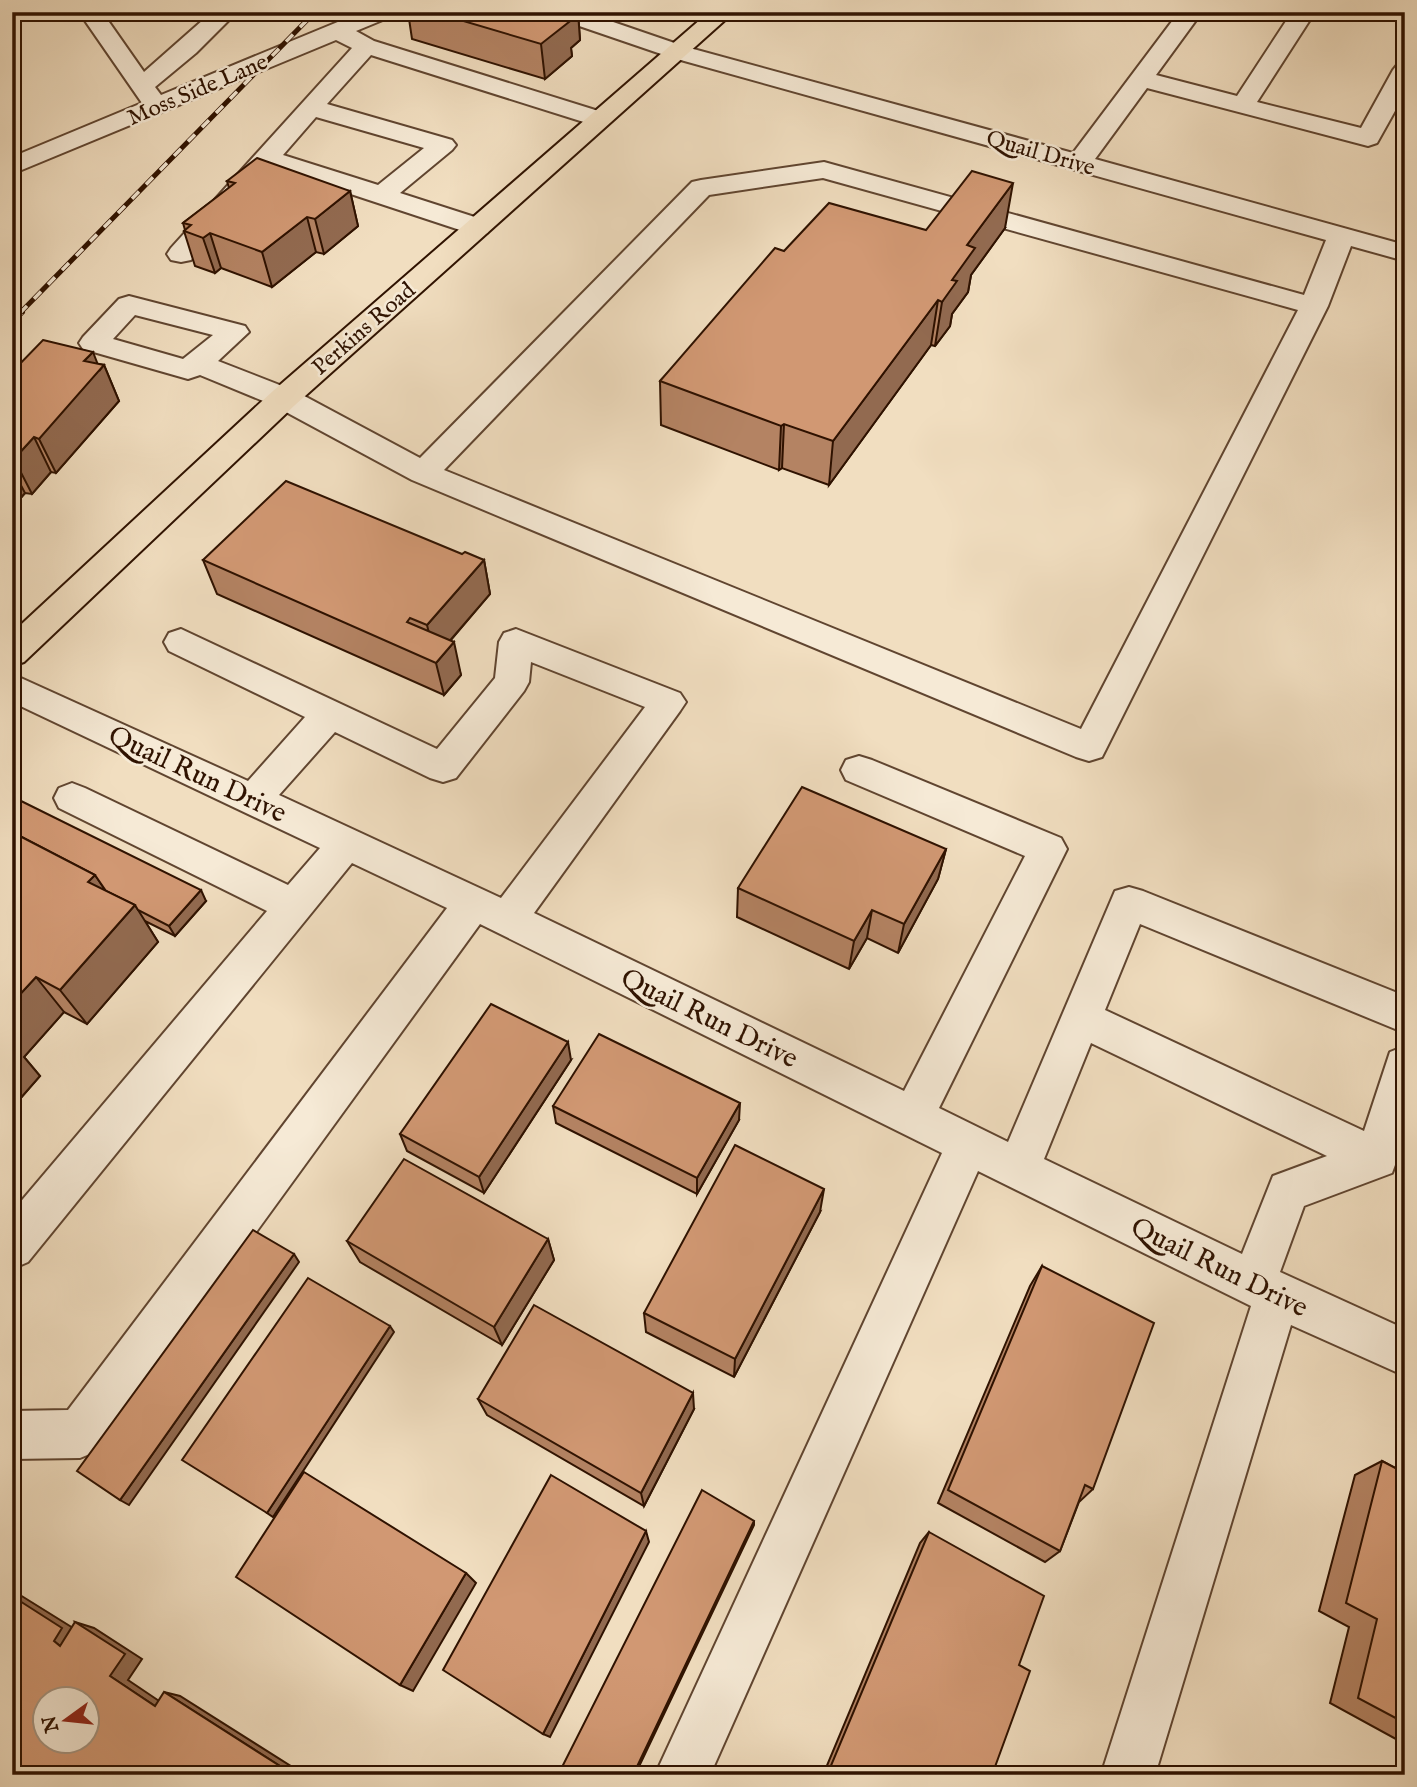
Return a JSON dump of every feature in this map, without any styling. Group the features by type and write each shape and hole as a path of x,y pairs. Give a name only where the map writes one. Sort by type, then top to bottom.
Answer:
{"main road":[{"name":"Perkins Road","path":"12,653 284,398 723,12"}],"street":[{"path":"90,12 156,107"},
{"path":"141,86 226,12"},
{"name":"Moss Side Lane","path":"12,166 382,12"},
{"name":"Quail Drive","path":"561,12 678,52 1405,253"},
{"path":"1079,163 1191,12"},
{"path":"1243,105 1304,12"},
{"path":"337,30 366,47 599,119"},
{"path":"181,254 366,47"},
{"path":"1142,79 1368,138 1405,70"},
{"path":"313,108 443,145 382,195"},
{"path":"268,158 478,227"},
{"path":"423,473 701,188 824,170 1314,306"},
{"path":"197,363 284,398 423,473 1089,747 1314,306 1341,236"},
{"path":"12,1435 80,1434 491,911 668,702 516,642 512,682 443,768 181,642"},
{"name":"Quail Run Drive","path":"12,687 491,911 914,1115 1265,1289 1405,1353"},
{"path":"254,799 329,713"},
{"path":"859,770 1048,849 914,1115"},
{"path":"72,798 294,906"},
{"path":"12,1247 347,843"},
{"path":"1019,1167 1083,1019 1129,903 1405,1015"},
{"path":"1083,1019 1377,1159"},
{"path":"1377,1159 1405,1065"},
{"path":"682,1775 969,1142"},
{"path":"1128,1775 1265,1289 1288,1191 1377,1159"}],"building":[{"path":"433,12 570,12 562,19 569,22 541,44"},
{"path":"257,158 350,191 315,219 307,217 262,252 210,233 203,238 184,231 191,225 183,223 235,183 227,181"},
{"path":"972,171 1013,183 967,245 975,248 952,280 957,281 942,302 938,300 833,441 784,424 781,426 660,381 775,248 784,251 829,203 926,230"},
{"path":"43,340 93,352 84,361 104,365 39,439 34,437 12,459 12,372"},
{"path":"286,481 462,554 465,552 484,560 427,625 410,618 407,622 454,642 436,663 203,560"},
{"path":"802,787 946,849 904,924 872,910 854,941 738,888"},
{"path":"13,797 201,890 169,926 106,891 95,875 12,832"},
{"path":"12,832 95,875 88,882 135,905 60,990 36,977 12,1003"},
{"path":"491,1004 568,1042 479,1177 400,1134"},
{"path":"599,1034 740,1103 697,1178 553,1106"},
{"path":"735,1145 824,1189 735,1359 644,1313"},
{"path":"404,1159 548,1239 494,1327 347,1241"},
{"path":"253,1230 294,1254 120,1500 77,1471"},
{"path":"1042,1266 1154,1323 1093,1489 1085,1485 1060,1551 948,1490"},
{"path":"308,1278 390,1326 267,1513 182,1460"},
{"path":"534,1305 693,1393 641,1493 478,1399"},
{"path":"1382,1461 1405,1473 1405,1723 1358,1698 1377,1619 1346,1603"},
{"path":"304,1472 466,1573 400,1685 236,1577"},
{"path":"551,1475 646,1531 543,1734 443,1670"},
{"path":"702,1490 754,1521 633,1775 558,1775"},
{"path":"929,1532 1044,1596 1019,1665 1030,1671 992,1775 827,1775"},
{"path":"12,1596 62,1628 54,1641 60,1646 75,1622 125,1654 110,1676 155,1706 164,1692 294,1775 17,1775 18,1772 12,1768"}],"railway":[{"path":"20,313 315,12"},
{"path":"12,322 22,312"}]}
